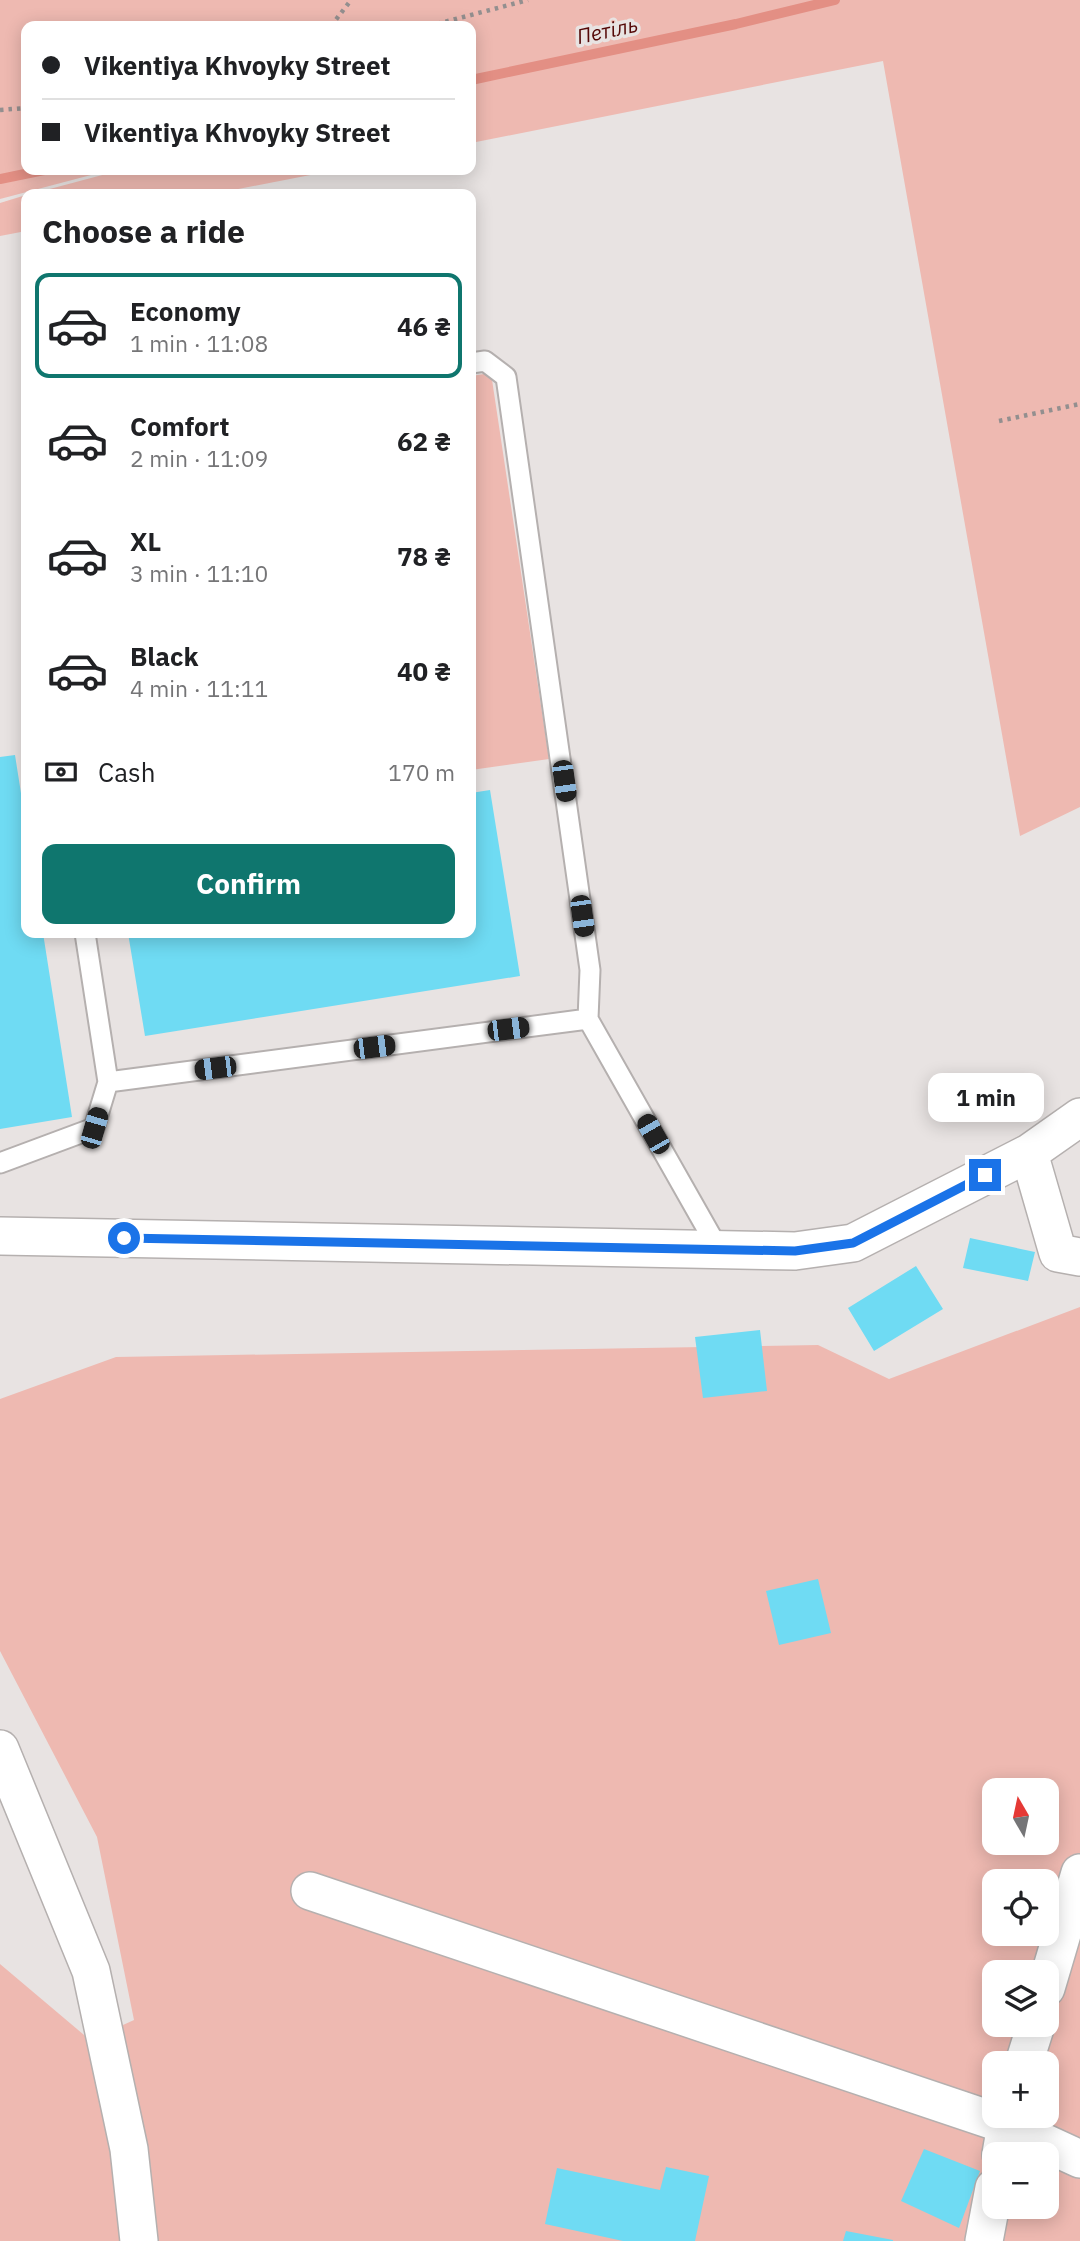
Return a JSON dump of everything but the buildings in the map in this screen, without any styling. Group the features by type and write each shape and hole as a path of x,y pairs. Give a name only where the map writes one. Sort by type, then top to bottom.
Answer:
{"street":[{"path":"0,1236 795,1251 853,1243 1030,1153 1080,1117"},
{"path":"1030,1153 1058,1253 1080,1257"},
{"path":"0,1749 92,1971 129,2149 139,2241"},
{"path":"1054,1960 1080,1873"},
{"path":"310,1891 1080,2159"},
{"path":"984,2241 988,2219"}],"lane":[{"path":"476,362 485,361 506,377 590,970 588,1019 719,1250"},
{"path":"0,1163 94,1128 108,1082 86,938"},
{"path":"108,1082 588,1019"}],"path":[{"path":"335,21 351,0"},
{"path":"448,21 528,0"},
{"path":"0,110 21,108"},
{"path":"999,421 1080,404"}],"shaded area":[{"path":"0,0 1080,0 1080,807 1020,836 883,61 476,142 476,21 21,21 21,175 91,175 38,189 21,189 21,193 0,199"},
{"path":"102,175 310,175 239,189 50,189"},
{"path":"21,197 21,232 0,236 0,203"},
{"path":"491,373 549,759 476,769 476,375"},
{"path":"1080,1307 1080,2241 0,2241 0,1964 90,2040 134,2020 97,1837 0,1651 0,1399 116,1357 818,1345 889,1379"}],"waterway":[{"name":"Петіль","path":"476,79 736,24 835,0"},
{"name":"Петіль","path":"0,179 21,175"}],"route":[{"path":"124,1238 795,1251 853,1243 985,1175"}]}
